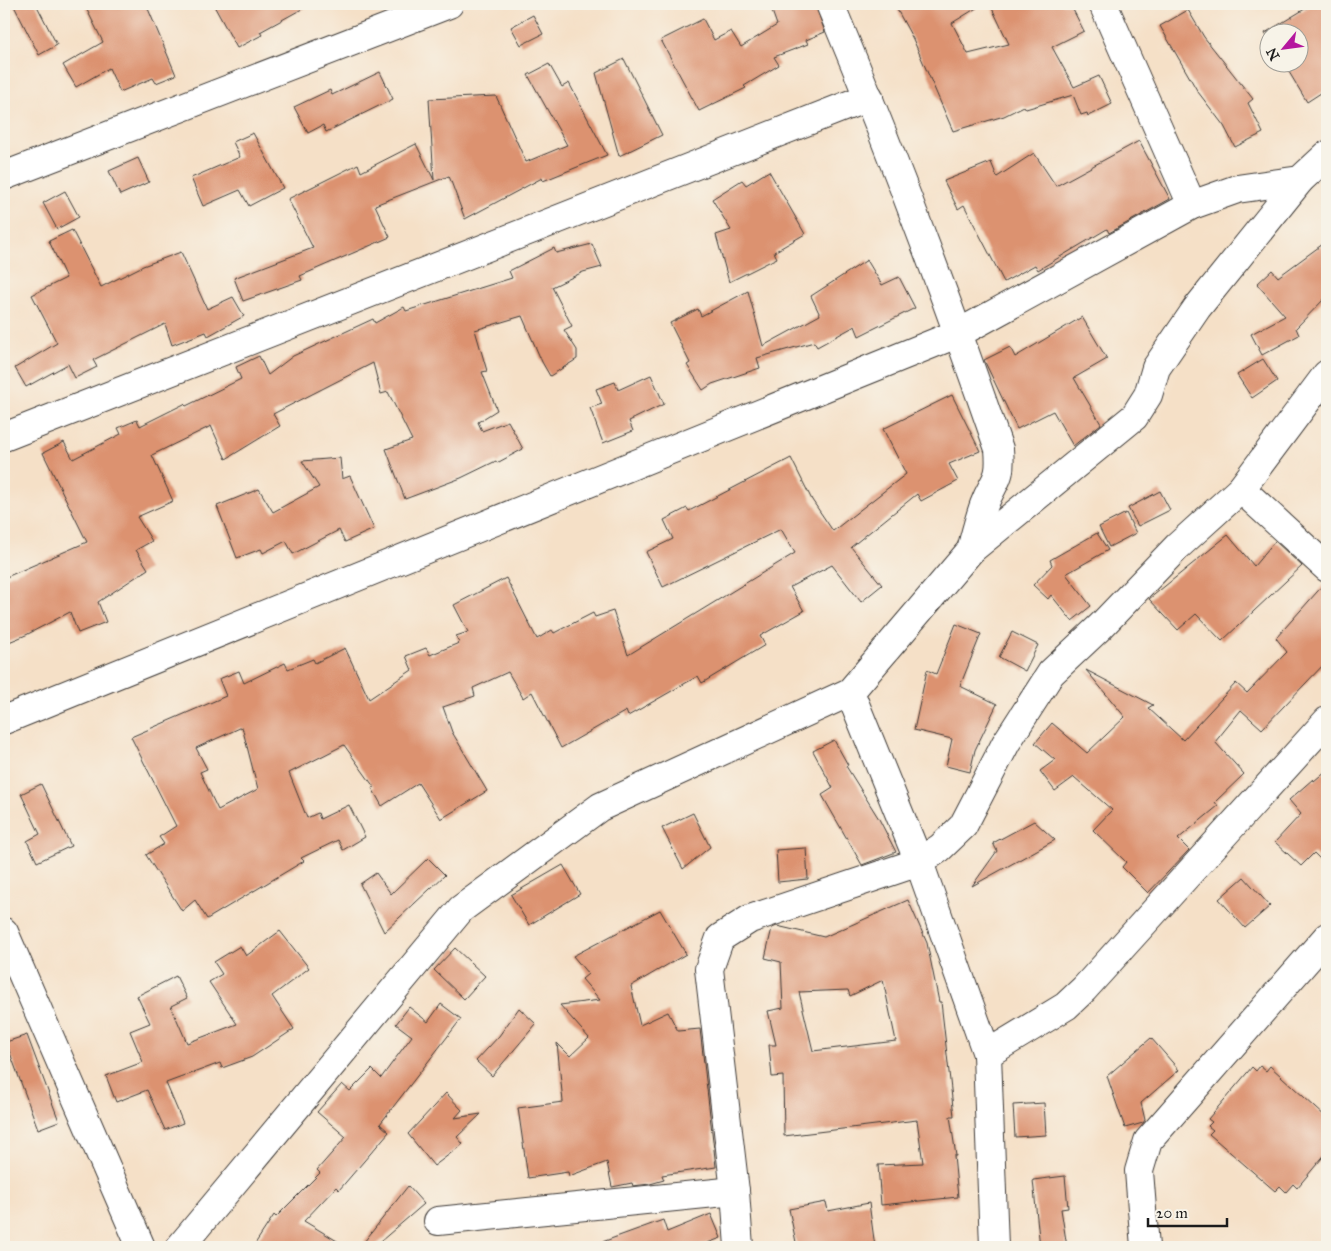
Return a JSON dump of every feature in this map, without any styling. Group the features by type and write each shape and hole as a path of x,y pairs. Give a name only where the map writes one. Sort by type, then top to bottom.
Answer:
{"street":[{"path":"4,176 449,4"},
{"path":"830,4 869,97 959,333 999,449 1001,469 997,481 985,502 971,550"},
{"path":"1104,4 1192,205"},
{"path":"4,437 869,97"},
{"path":"180,1247 461,909 600,807 850,692 971,550 1134,417 1148,395 1156,368 1197,308 1300,180 1327,155"},
{"path":"4,720 959,333 1192,205 1237,189 1300,180"},
{"path":"739,1247 735,1191 709,970 720,938 750,919 919,862 940,848 963,826 1006,743 1051,673 1101,626 1178,546 1241,489 1327,374"},
{"path":"1241,489 1327,568"},
{"path":"850,692 919,862 986,1054 994,1247"},
{"path":"986,1054 1066,1006 1084,989 1327,721"},
{"path":"4,932 141,1247"},
{"path":"1145,1247 1139,1171 1148,1141 1327,936"},
{"path":"438,1221 735,1191"}],"building":[{"path":"13,4 36,4 57,45 39,55"},
{"path":"84,4 146,4 176,75 156,83 153,78 120,92 109,68 76,87 63,65 103,42"},
{"path":"213,4 311,4 260,32 262,35 237,48"},
{"path":"793,4 815,4 825,32 806,40 808,44 774,57 779,65 744,86 746,88 699,111 661,40 703,19 714,40 731,31 741,47 777,25 772,11"},
{"path":"894,4 983,4 952,23 968,54 1009,44 990,4 1070,4 1084,31 1052,47 1074,87 1099,76 1112,104 1088,116 1087,113 1081,115 1073,95 1026,109 1024,106 1004,116 953,131 913,39"},
{"path":"1313,4 1327,4 1327,89 1307,102 1289,72 1308,72 1308,22 1283,22"},
{"path":"1188,10 1204,37 1253,99 1248,103 1263,133 1235,147 1224,126 1198,92 1160,26"},
{"path":"533,15 543,34 521,45 511,27"},
{"path":"624,59 662,135 619,156 596,73"},
{"path":"549,64 562,87 569,83 607,155 543,181 542,178 465,219 449,176 375,205 390,237 300,276 302,280 243,301 234,278 313,248 288,199 358,164 361,172 416,144 434,180 429,99 496,96 526,162 567,145 528,75"},
{"path":"380,72 393,99 326,132 323,125 308,133 294,107 330,90 332,95"},
{"path":"253,133 283,188 249,206 240,190 203,206 191,178 240,157 233,142"},
{"path":"1139,141 1170,199 1109,233 1107,229 1038,270 1035,265 1004,282 964,205 958,209 944,181 991,162 997,177 1034,153 1056,186"},
{"path":"138,158 149,182 120,195 109,171"},
{"path":"769,171 805,234 774,252 777,258 729,282 716,235 731,230 712,199 742,180 746,185"},
{"path":"65,191 79,217 57,229 43,203"},
{"path":"72,230 101,287 143,266 181,252 207,309 233,297 244,316 208,336 206,332 172,345 165,324 93,360 97,367 75,378 68,364 26,387 15,368 57,343 32,295 66,278 49,241"},
{"path":"1327,241 1327,296 1296,328 1299,335 1262,355 1251,334 1285,316 1257,284 1272,270 1278,277"},
{"path":"592,244 602,267 583,272 552,287 572,326 564,330 577,350 577,359 550,376 522,316 475,330 487,371 482,372 497,410 478,422 482,431 508,421 523,449 497,463 496,461 461,478 405,499 386,449 412,440 388,392 381,394 373,363 273,414 280,426 226,459 211,426 152,455 173,501 137,517 152,541 136,550 148,569 98,602 106,622 78,633 70,612 4,644 4,578 87,542 43,453 64,442 73,459 121,434 118,428 137,420 140,426 241,379 236,367 259,356 268,375 293,356 373,319 375,323 404,307 406,311 512,278 509,271 554,248 556,253"},
{"path":"867,260 882,285 899,277 915,308 859,336 855,326 817,347 814,342 757,358 760,368 712,384 703,390 687,365 690,363 670,323 698,309 701,316 748,291 763,346 820,315 811,296"},
{"path":"1082,317 1107,359 1074,378 1101,424 1073,446 1053,411 1017,429 984,360 1010,347 1015,357"},
{"path":"1263,359 1277,381 1252,398 1237,375"},
{"path":"651,375 664,404 629,421 633,431 603,443 590,408 602,404 596,389 615,382 618,390"},
{"path":"952,395 980,451 949,464 958,481 921,501 917,494 851,547 882,585 861,602 832,565 790,587 804,611 760,636 765,645 702,683 698,676 628,716 626,711 561,748 532,692 523,698 508,672 473,688 475,696 443,707 452,732 487,791 441,819 418,783 382,806 372,788 374,787 344,745 289,773 307,818 318,813 320,819 349,805 365,837 343,850 338,840 301,858 304,861 207,919 195,900 182,911 146,855 164,844 159,837 176,826 131,737 226,696 219,679 239,671 244,683 285,663 288,669 313,659 315,663 345,648 369,699 412,670 406,656 426,648 430,655 459,643 456,636 468,632 454,605 506,578 537,639 552,630 554,633 593,613 595,617 613,611 628,655 795,553 781,529 663,587 646,552 673,539 664,520 687,508 689,511 791,458 812,500 833,531 906,474 883,429","holes":["242,727 258,789 218,810 200,772 207,769 196,748"]},
{"path":"340,458 342,479 350,476 374,529 345,542 339,530 293,554 286,541 263,553 261,549 237,558 217,506 259,489 273,512 319,487 302,461"},
{"path":"1160,491 1170,510 1138,526 1128,508"},
{"path":"1126,513 1136,533 1109,547 1099,527"},
{"path":"1097,533 1108,550 1066,574 1091,606 1072,621 1051,595 1048,599 1033,585 1052,565 1050,560"},
{"path":"1228,535 1254,566 1275,541 1302,566 1222,641 1196,614 1178,630 1149,599"},
{"path":"1327,583 1327,661 1262,729 1241,710 1215,742 1244,774 1215,802 1218,806 1178,839 1189,850 1148,893 1122,867 1126,862 1093,830 1112,810 1074,777 1055,791 1040,771 1055,760 1035,743 1052,723 1087,753 1125,717 1086,670 1153,705 1148,708 1183,740 1236,683 1247,693 1287,652 1276,638"},
{"path":"956,624 981,634 960,686 997,704 975,750 970,772 946,766 952,739 914,730 927,670 936,674"},
{"path":"1012,632 1038,645 1025,671 999,657"},
{"path":"834,740 848,765 846,766 879,819 896,852 862,865 822,795 833,788 813,751"},
{"path":"1327,770 1327,866 1314,853 1301,866 1275,842 1301,814 1289,800 1313,779 1314,781"},
{"path":"41,784 71,846 37,862 27,841 40,834 21,794"},
{"path":"693,813 710,847 683,869 662,828"},
{"path":"1034,821 1055,840 972,886 997,851 993,843"},
{"path":"806,848 808,879 778,882 776,850"},
{"path":"428,858 445,875 384,932 360,884 376,873 391,894"},
{"path":"563,865 580,894 529,925 511,895"},
{"path":"1244,877 1270,906 1245,928 1219,899"},
{"path":"908,900 927,943 939,1002 941,1002 954,1116 950,1116 956,1156 954,1156 958,1197 881,1205 878,1165 923,1163 917,1120 784,1136 783,1076 772,1077 769,1045 776,1045 768,1011 783,1008 781,962 765,958 772,928 777,926 824,937","holes":["883,980 896,1041 813,1051 799,992 848,990 850,996"]},
{"path":"660,910 686,954 631,986 640,1025 668,1012 678,1031 700,1029 716,1167 662,1175 664,1180 633,1186 632,1183 612,1187 607,1162 569,1176 568,1172 528,1178 518,1108 563,1102 557,1043 570,1056 589,1038 560,1005 600,1000 582,979 588,974 573,956"},
{"path":"280,931 309,968 272,996 294,1029 252,1057 222,1068 220,1063 166,1083 183,1123 165,1130 147,1090 116,1102 106,1076 143,1062 130,1031 150,1023 137,996 176,976 187,998 171,1006 187,1043 237,1024 209,982 222,974 214,962 240,946 246,956"},
{"path":"455,948 485,976 464,999 434,970"},
{"path":"441,1004 461,1019 380,1124 389,1132 339,1190 336,1187 304,1221 347,1247 253,1247 274,1215 276,1217 320,1173 317,1170 346,1137 317,1112 342,1084 350,1091 372,1069 381,1078 412,1036 396,1024 409,1007 428,1022"},
{"path":"519,1008 536,1024 492,1076 476,1061 499,1036"},
{"path":"27,1035 59,1121 38,1129 6,1042"},
{"path":"1151,1038 1179,1070 1141,1103 1145,1120 1143,1123 1125,1128 1107,1076"},
{"path":"1260,1066 1266,1071 1270,1066 1327,1118 1327,1152 1297,1188 1293,1184 1286,1192 1280,1186 1275,1191 1209,1134 1213,1130 1208,1126 1212,1122 1208,1119 1252,1067 1256,1071"},
{"path":"446,1093 462,1110 455,1118 481,1114 457,1137 463,1144 434,1166 408,1134"},
{"path":"1044,1103 1046,1135 1015,1137 1013,1105"},
{"path":"1065,1176 1068,1208 1061,1209 1067,1247 1040,1247 1033,1180"},
{"path":"408,1186 424,1204 374,1247 370,1247 364,1242"},
{"path":"826,1202 828,1211 869,1203 875,1247 797,1247 789,1209"},
{"path":"711,1214 721,1238 697,1247 595,1247 594,1245 663,1220 667,1232"}]}
